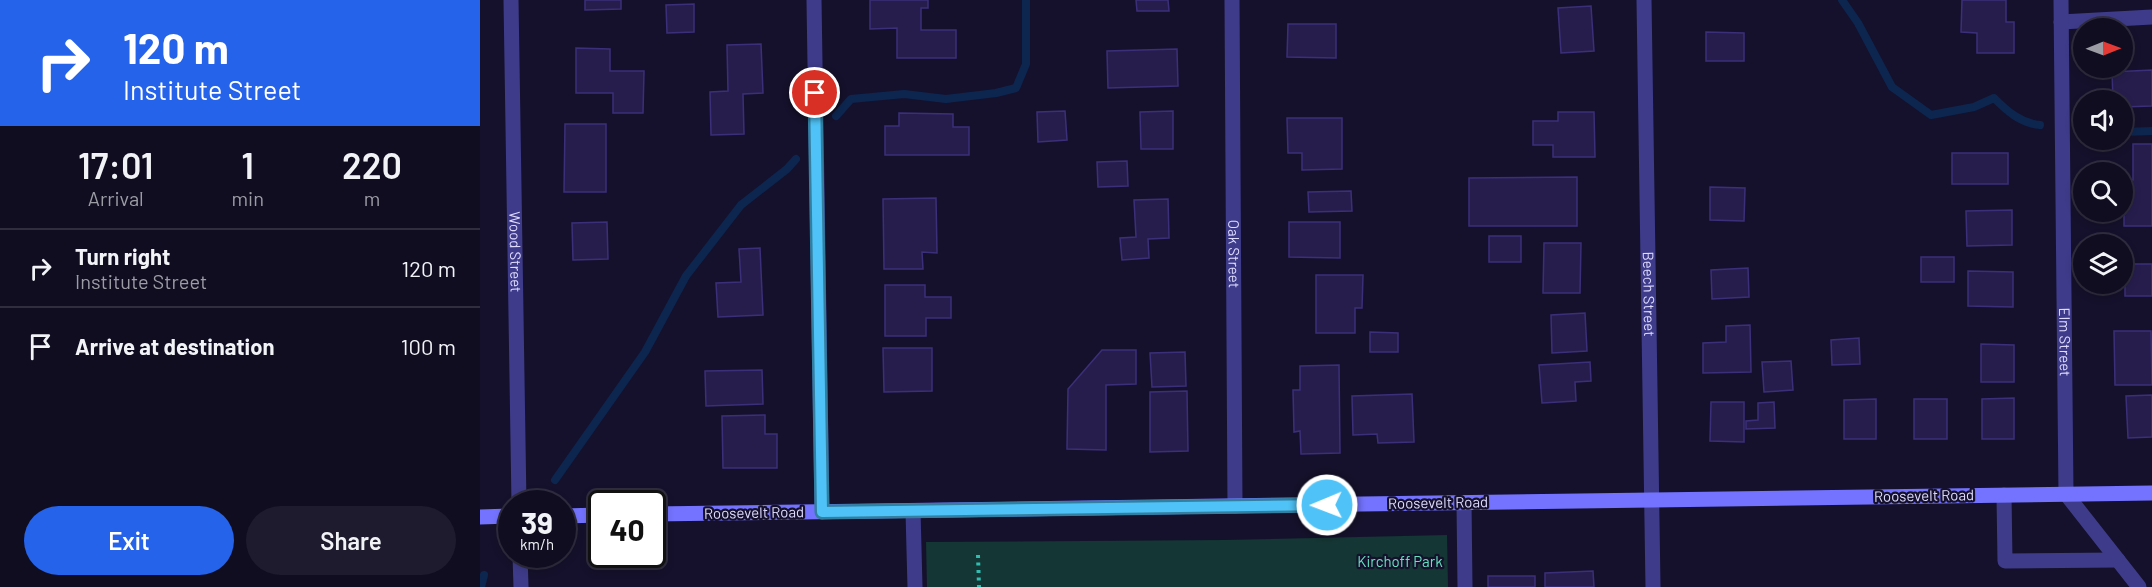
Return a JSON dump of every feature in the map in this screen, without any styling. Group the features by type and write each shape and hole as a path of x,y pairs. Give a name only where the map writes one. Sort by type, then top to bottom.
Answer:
{"street":[{"name":"Wood Street","path":"511,0 519,490"},
{"path":"814,0 822,512"},
{"name":"Oak Street","path":"1232,0 1235,506"},
{"name":"Beech Street","path":"1644,0 1653,587"},
{"name":"Elm Street","path":"2061,0 2066,494"},
{"path":"2061,22 2152,17"},
{"name":"Roosevelt Road","path":"666,514 2152,493"},
{"path":"2066,494 2139,587"},
{"path":"2004,495 2005,561 2118,560"},
{"path":"1464,503 1465,587"},
{"path":"913,511 915,587"},
{"path":"480,517 498,516"},
{"path":"520,568 520,587"}],"path":[{"path":"978,555 979,587"}],"green space":[{"name":"Kirchoff Park","path":"1447,535 1448,587 927,587 926,542 1224,540"}],"building":[{"path":"585,0 621,0 621,9 585,10"},
{"path":"870,0 928,0 928,8 921,8 921,30 956,30 956,58 897,58 897,28 870,29"},
{"path":"1136,0 1168,0 1169,11 1137,11"},
{"path":"1962,0 2006,0 2006,22 2014,22 2014,53 1977,53 1977,33 1961,32"},
{"path":"694,4 694,32 667,33 666,5"},
{"path":"1591,6 1594,51 1561,53 1558,8"},
{"path":"1288,24 1336,24 1336,58 1287,57"},
{"path":"1706,32 1744,33 1744,61 1706,61"},
{"path":"761,44 763,93 743,94 744,134 711,135 710,92 728,91 727,45"},
{"path":"576,48 610,49 610,71 644,71 643,113 613,113 613,93 576,93"},
{"path":"1177,49 1178,86 1108,88 1107,51"},
{"path":"2152,70 2152,106 2133,107 2133,90 2113,90 2112,78 2133,78 2133,71"},
{"path":"1065,111 1067,140 1038,142 1037,112"},
{"path":"1173,111 1173,149 1141,149 1140,112"},
{"path":"1558,112 1594,112 1595,157 1553,157 1553,145 1533,145 1533,121 1558,121"},
{"path":"899,113 953,114 953,127 969,127 969,155 885,155 885,126 899,126"},
{"path":"1287,118 1342,118 1342,169 1302,170 1302,153 1288,153"},
{"path":"565,124 606,124 606,192 564,192"},
{"path":"2133,144 2152,144 2152,226 2124,226 2124,222 2133,222"},
{"path":"1952,153 2008,153 2008,184 1952,184"},
{"path":"1127,161 1128,186 1098,187 1097,162"},
{"path":"1577,177 1577,226 1469,226 1469,178"},
{"path":"1710,187 1745,188 1744,221 1710,220"},
{"path":"1351,191 1352,211 1309,212 1308,192"},
{"path":"936,198 937,253 922,252 923,269 884,269 883,199"},
{"path":"1168,199 1169,238 1148,239 1149,258 1122,260 1120,238 1136,237 1134,200"},
{"path":"2012,210 2012,245 1967,246 1966,211"},
{"path":"607,222 608,259 573,260 572,223"},
{"path":"1289,222 1340,222 1340,258 1289,257"},
{"path":"1489,236 1521,236 1521,262 1489,262"},
{"path":"1544,243 1581,243 1580,293 1543,293"},
{"path":"760,248 763,315 718,317 716,283 741,282 739,249"},
{"path":"1921,257 1954,257 1954,282 1921,282"},
{"path":"2133,264 2152,264 2152,296 2125,296 2125,294 2133,294"},
{"path":"1748,268 1749,297 1712,299 1711,270"},
{"path":"1968,271 2013,272 2013,307 1968,306"},
{"path":"1316,275 1363,275 1362,308 1355,308 1355,333 1316,333"},
{"path":"885,285 925,285 925,297 951,297 951,318 926,318 926,336 885,336"},
{"path":"1585,313 1587,351 1552,353 1551,315"},
{"path":"1750,325 1751,372 1703,373 1703,343 1726,342 1726,326"},
{"path":"2114,331 2151,331 2152,385 2115,385"},
{"path":"1370,332 1398,333 1398,352 1370,352"},
{"path":"1859,338 1860,364 1832,365 1831,340"},
{"path":"1981,344 2014,345 2014,382 1981,382"},
{"path":"883,348 932,348 932,391 884,392"},
{"path":"1102,350 1136,350 1136,384 1106,385 1106,450 1067,449 1068,389"},
{"path":"1185,352 1186,386 1152,387 1150,353"},
{"path":"1791,361 1793,390 1764,392 1762,362"},
{"path":"1590,362 1591,381 1575,382 1576,401 1542,403 1539,365"},
{"path":"1339,365 1340,453 1301,454 1300,431 1294,432 1293,390 1300,390 1300,366"},
{"path":"762,370 763,404 706,406 705,371"},
{"path":"1187,391 1188,451 1150,452 1150,392"},
{"path":"1412,394 1414,442 1378,443 1377,434 1353,435 1352,396"},
{"path":"2152,395 2152,437 2128,438 2126,396"},
{"path":"2014,398 2014,439 1982,439 1982,399"},
{"path":"1876,399 1876,439 1844,439 1844,400"},
{"path":"1914,399 1947,399 1947,439 1914,439"},
{"path":"1711,402 1744,402 1744,442 1710,441"},
{"path":"1774,402 1775,428 1746,429 1746,421 1758,420 1758,403"},
{"path":"765,415 765,434 777,434 777,468 723,468 722,416"},
{"path":"1593,571 1594,587 1545,587 1545,573"},
{"path":"1488,576 1535,576 1535,587 1488,587"}],"waterway":[{"path":"836,116 851,99 904,94 946,99 996,93 1016,88 1026,64 1026,0"},
{"path":"1842,0 1858,23 1892,87 1931,115 1974,107 1994,98 2020,119 2040,125"},
{"path":"2133,132 2152,131"},
{"path":"555,480 645,352 686,276 741,205 787,169 796,159"},
{"path":"481,587 484,575"}],"route":[{"path":"815,93 822,512 1327,505"}]}
